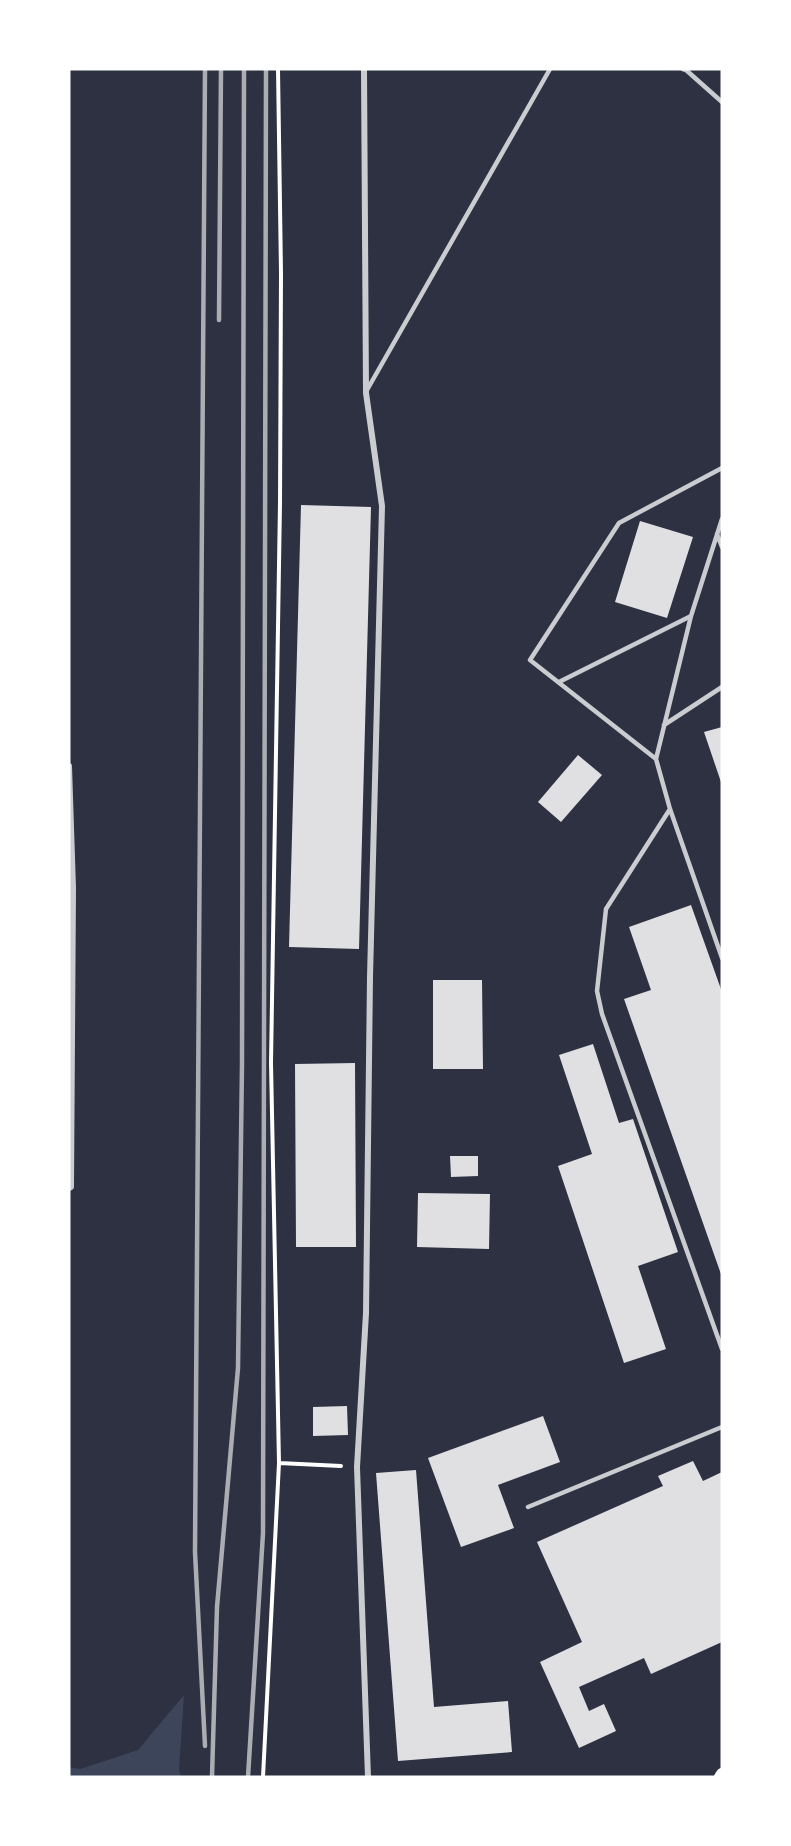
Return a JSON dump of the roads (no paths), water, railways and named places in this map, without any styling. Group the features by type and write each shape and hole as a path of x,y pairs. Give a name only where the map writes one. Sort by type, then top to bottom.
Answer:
{"street":[{"path":"364,69 366,393 382,506 370,977 366,1314 357,1467 368,1777"},
{"path":"69,766 71,887 69,1188"}],"lane":[{"path":"366,393 550,69"},
{"path":"686,69 722,102"},
{"path":"656,759 530,660 619,523 722,468"},
{"path":"722,519 691,616 656,759 670,809 722,958"},
{"path":"717,534 722,547"},
{"path":"559,682 691,616"},
{"path":"664,726 722,687"},
{"path":"670,809 606,909 597,991 602,1014 722,1349"},
{"path":"528,1507 722,1428"}],"railway":[{"path":"205,69 195,1552 205,1746"},
{"path":"219,320 221,69"},
{"path":"212,1777 217,1607 238,1368 242,1064 244,69"},
{"path":"248,1777 263,1533 266,69"}]}
